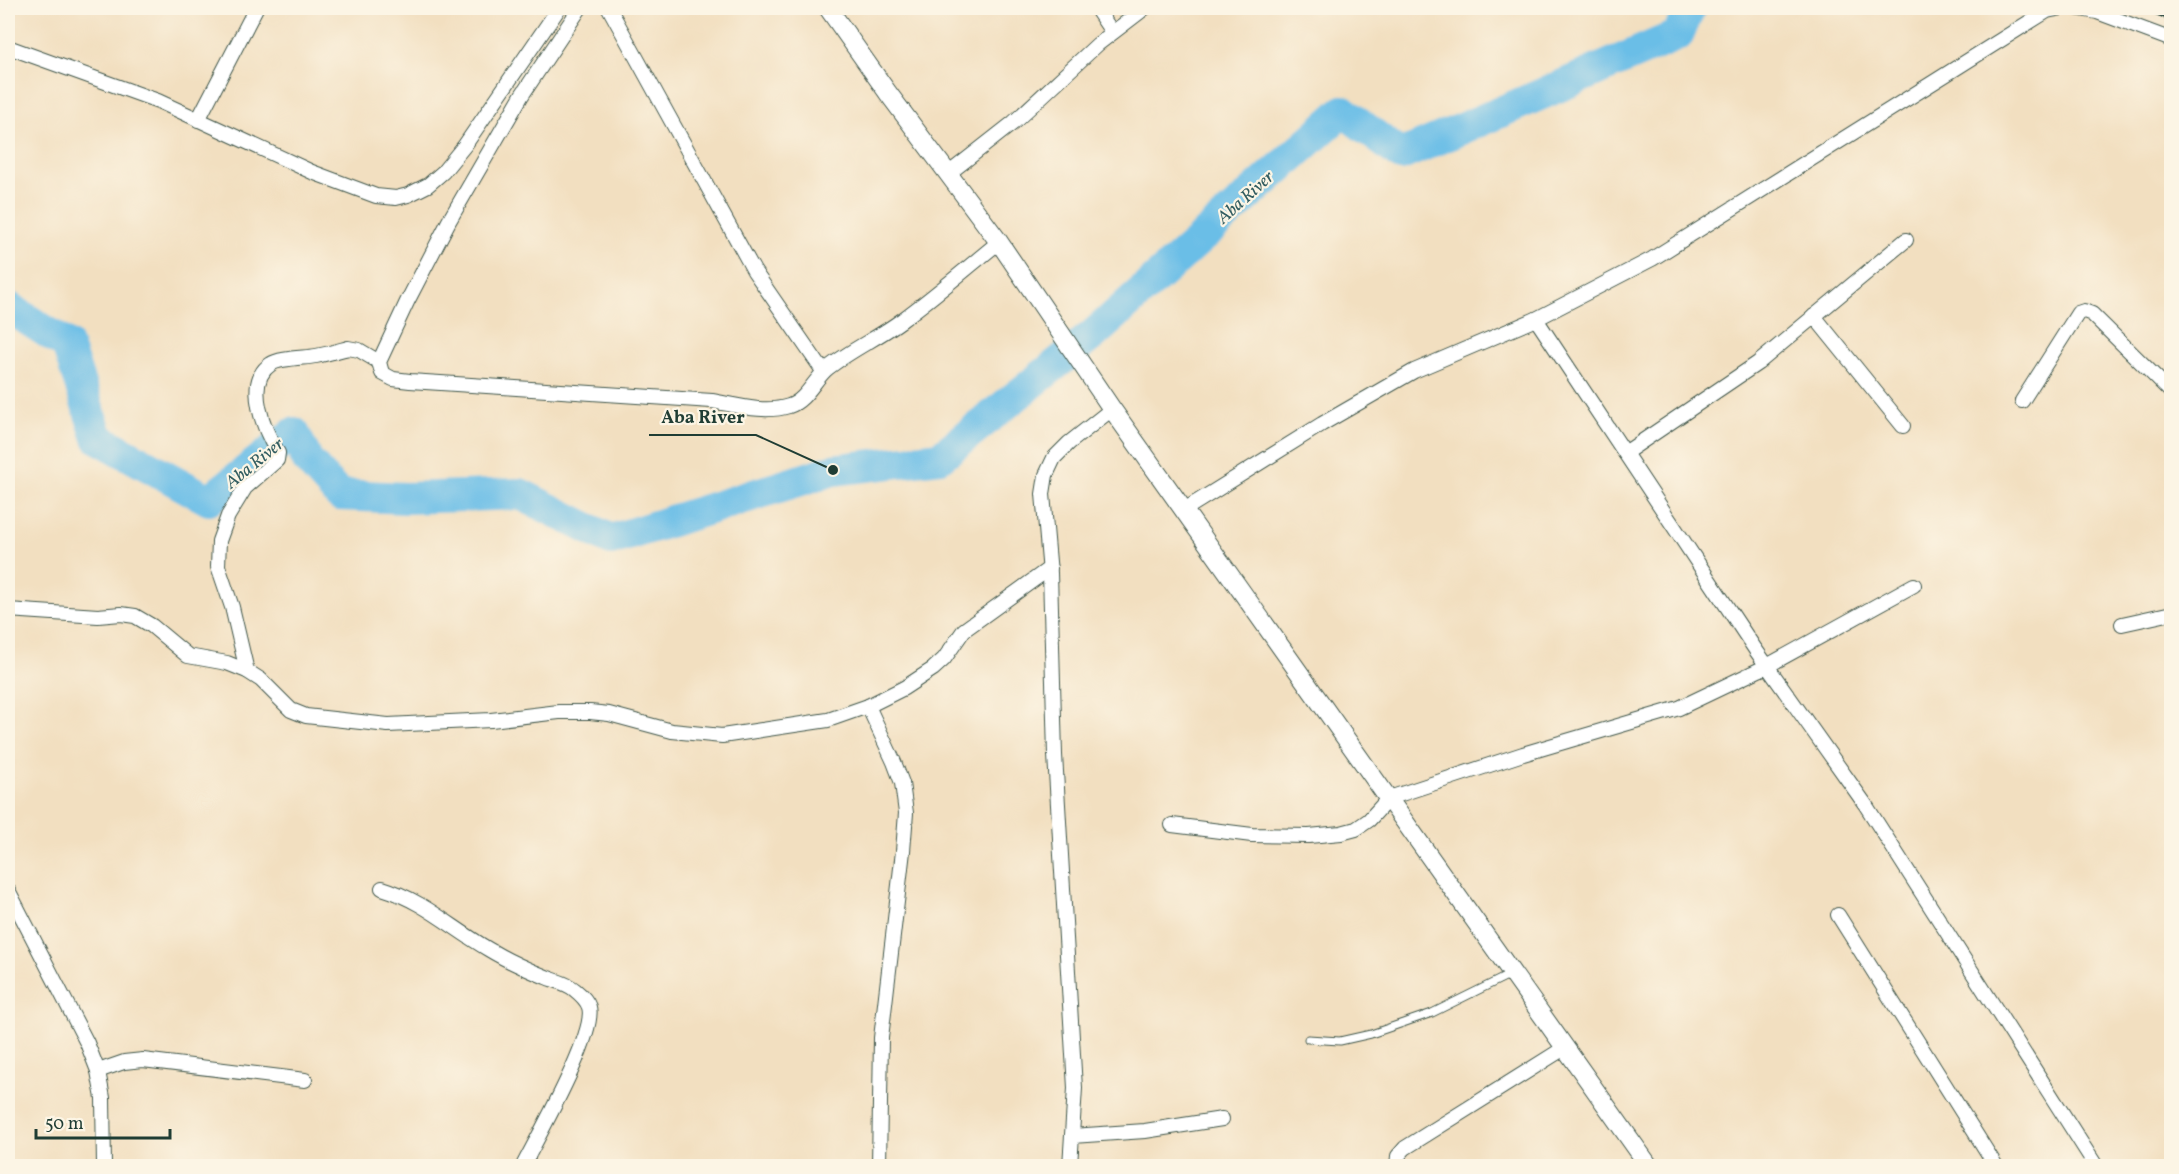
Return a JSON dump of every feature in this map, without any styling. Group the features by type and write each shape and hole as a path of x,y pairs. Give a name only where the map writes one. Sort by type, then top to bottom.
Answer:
{"street":[{"path":"198,120 256,8"},
{"path":"8,47 158,101 312,172 376,196 396,198 428,185 443,172 465,145 559,8"},
{"path":"580,8 522,95 449,221 379,362 382,373 393,379 712,401 758,409 780,408 793,405 824,371 857,346 873,339 902,320 999,242"},
{"path":"609,8 754,271 824,371"},
{"path":"828,8 999,242 1112,409 1649,1167"},
{"path":"1095,8 1112,32"},
{"path":"948,174 1013,123 1112,32 1145,8"},
{"path":"1184,510 1322,424 1414,371 1536,319 1652,259 2047,11 2062,8"},
{"path":"2075,8 2097,12 2172,40"},
{"path":"1625,453 1758,363 1906,240"},
{"path":"2022,401 2078,313 2084,310 2092,314 2172,393"},
{"path":"1814,316 1903,426"},
{"path":"1536,319 1767,666 1865,804 2096,1167"},
{"path":"247,671 232,608 218,566 218,557 219,541 228,516 245,488 277,460 278,453 269,438 257,398 258,382 262,372 272,363 348,348 359,350 379,362"},
{"path":"1070,1167 1074,1077 1055,755 1050,568 1043,494 1046,475 1054,458 1112,409"},
{"path":"8,610 135,616 152,626 188,656 227,663 247,671 261,680 291,710 306,716 388,725 491,720 559,712 590,712 609,714 672,731 722,736 816,723 868,706 904,688 944,659 964,630 1050,568"},
{"path":"1172,825 1252,835 1309,836 1356,830 1369,820 1389,798 1523,754 1679,708 1767,666 1914,585"},
{"path":"2122,624 2172,613"},
{"path":"868,706 902,783 906,813 881,1038 879,1167"},
{"path":"382,888 399,893 420,904 489,950 573,987 589,1007 590,1020 583,1044 523,1167"},
{"path":"8,890 87,1043 98,1071 103,1098 104,1167"},
{"path":"1838,915 1996,1167"},
{"path":"1397,1167 1398,1156 1405,1148 1566,1047"},
{"path":"98,1071 124,1062 143,1060 305,1080"},
{"path":"1072,1137 1145,1131 1222,1119"}],"lane":[{"path":"1308,1039 1340,1041 1371,1034 1432,1013 1513,973"}],"waterway":[{"name":"Aba River","path":"8,307 67,345 98,438 209,500 294,433 308,461 339,495 406,498 520,494 611,540 833,470 940,457 1094,334 1343,111 1401,155 1678,35 1690,8"}],"railway":[{"path":"2147,8 2172,18"}],"place":[{"name":"Aba River","path":"833,470"}]}
